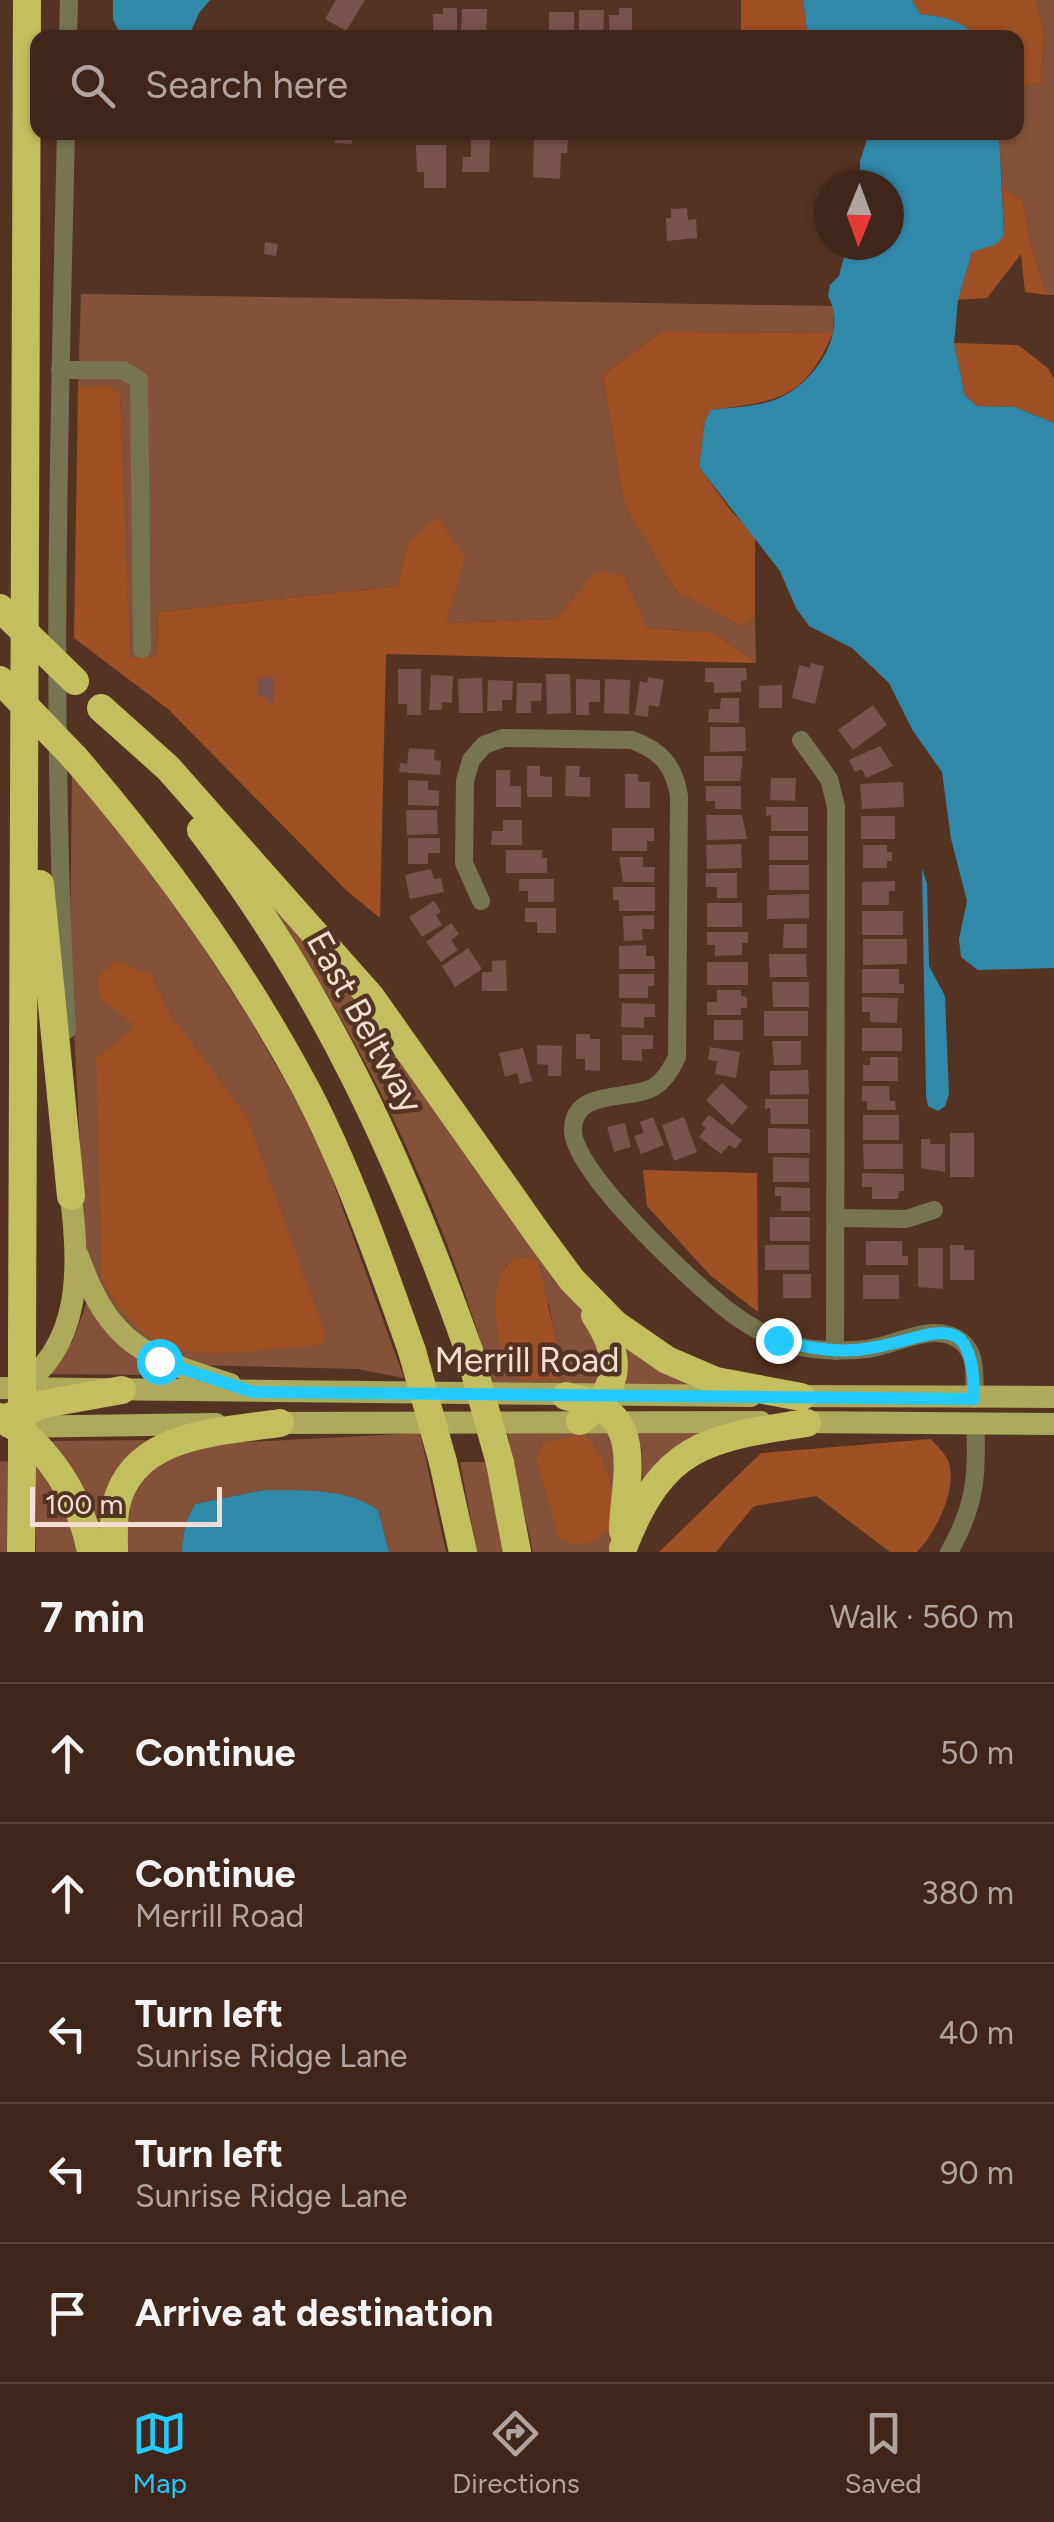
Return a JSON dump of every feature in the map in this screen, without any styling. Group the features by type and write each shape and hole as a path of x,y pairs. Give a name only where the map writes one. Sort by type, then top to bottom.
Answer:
{"highway":[{"path":"21,1552 27,0"},
{"name":"East Beltway","path":"0,608 75,681 163,781 244,887 317,1004 405,1180 469,1351 500,1462 517,1552"},
{"path":"0,680 141,835 238,971 306,1090 376,1250 412,1351 463,1552"},
{"path":"100,708 168,768 359,984 572,1280 611,1346 614,1373 601,1411"},
{"path":"25,793 36,838 71,1196"},
{"path":"572,1280 615,1324 667,1360 811,1414"},
{"path":"6,1408 122,1390"},
{"path":"566,1396 601,1411 628,1459 623,1550"},
{"path":"6,1408 64,1482 96,1551"},
{"path":"623,1550 651,1487 673,1464 720,1438 811,1414"},
{"path":"96,1551 128,1478 161,1447 180,1440 280,1423"}],"main road":[{"path":"6,1408 38,1373 60,1337 76,1289 78,1256 71,1196"},
{"path":"78,1256 96,1300 118,1331 134,1345 159,1361 253,1392"},
{"name":"Merrill Road","path":"122,1390 566,1396"},
{"name":"Merrill Road","path":"811,1414 936,1398 1054,1398"},
{"path":"811,1414 948,1413 960,1410 974,1399"},
{"name":"Merrill Road","path":"6,1408 86,1427 601,1411 811,1414 936,1423 1054,1424"},
{"path":"974,1423 989,1409 1054,1409"}],"street":[{"path":"68,30 69,0"},
{"path":"66,140 57,799 72,1102 71,1196"},
{"path":"60,370 122,370 136,376 141,388 142,648"},
{"path":"481,901 464,863 465,781 471,760 484,746 502,738 632,740 652,747 664,757 676,775 680,796 677,1057 668,1075 655,1086 635,1095 591,1101 572,1128 580,1155 664,1254 731,1313 778,1340 809,1349 868,1349 933,1332 952,1336 969,1348 975,1365 974,1399"},
{"path":"801,740 828,779 836,806 835,1350"},
{"path":"836,1218 906,1218 934,1210"},
{"path":"949,1552 966,1522 975,1488 974,1423"}],"shaded area":[{"path":"741,0 803,0 807,30 741,30"},
{"path":"912,0 1036,0 1044,32 1041,83 1024,87 1024,30 968,30 944,18 920,14"},
{"path":"1036,0 1054,0 1054,295 1047,295 1030,241 1023,200 1002,188 999,140 1024,140 1024,87 1041,83 1044,32"},
{"path":"1002,188 1023,200 1030,241 1047,295 1025,292 1021,254 987,298 958,300 972,252 1004,235"},
{"path":"81,294 834,306 833,333 661,332 603,375 626,505 676,591 744,627 755,615 756,663 713,632 647,628 596,573 555,619 445,623 407,545 397,586 158,612 157,658 129,658 120,393 107,386 78,388"},
{"path":"661,332 833,333 811,372 787,393 755,404 711,410 705,421 699,467 732,512 755,535 755,615 744,627 676,591 625,505 603,375"},
{"path":"954,343 1018,345 1048,368 1054,379 1054,423 1015,407 977,406 965,396"},
{"path":"107,385 120,393 130,658 157,657 158,612 397,586 407,545 437,517 465,558 446,623 555,619 596,572 623,575 647,628 713,632 756,663 386,654 380,918 347,891 168,709 74,638 78,388"},
{"path":"72,773 166,890 249,1018 297,1102 324,1157 404,1378 357,1369 196,1365 178,1360 117,1320 86,1258 70,953","holes":["152,975 168,1013 247,1116 325,1337 96,1057 136,1027"]},
{"path":"240,861 291,912 481,1161 605,1345 603,1386 494,1387 443,1232 400,1132 323,988","holes":["507,1263 549,1305 562,1372 497,1288"]},
{"path":"116,961 152,975 169,1013 247,1116 326,1337 320,1345 223,1353 168,1346 144,1332 122,1310 102,1278 96,1057 135,1027 99,996 98,976"},
{"path":"643,1170 757,1173 758,1312 711,1276 647,1206"},
{"path":"514,1258 534,1258 539,1267 562,1364 558,1379 523,1379 509,1374 497,1329 496,1296 505,1268"},
{"path":"87,1302 149,1365 145,1375 50,1374 73,1340"},
{"path":"617,1335 709,1385 618,1388"},
{"path":"506,1429 612,1429 619,1438 615,1552 533,1552"},
{"path":"636,1431 708,1431 643,1488 642,1451"},
{"path":"420,1433 446,1552 389,1552 378,1510 264,1490 195,1504 186,1522 181,1552 121,1552 126,1502 148,1467 209,1444"},
{"path":"584,1435 605,1467 614,1526 594,1540 574,1544 559,1538 536,1458 544,1442"},
{"path":"931,1439 947,1458 950,1482 938,1521 917,1552 890,1552 816,1496 754,1506 716,1552 659,1552 761,1453"},
{"path":"152,1440 104,1538 48,1441"},
{"path":"36,1454 46,1466 84,1552 36,1552"},
{"path":"0,1461 11,1462 11,1552 0,1552"},
{"path":"460,1462 489,1462 510,1552 477,1552"}],"water":[{"path":"113,0 210,0 192,30 118,30 113,19"},
{"path":"803,0 912,0 920,14 944,18 968,30 807,30"},
{"path":"867,140 999,140 1004,235 997,244 972,252 958,300 954,343 965,396 977,406 1015,407 1054,423 1054,968 978,970 961,957 959,939 967,901 951,839 942,772 913,731 889,683 852,648 809,626 796,608 780,571 699,467 705,421 711,410 770,402 798,386 818,365 832,338 833,310 828,296 843,260 904,260 904,170 860,170"},
{"path":"922,868 927,884 929,966 945,996 949,1094 945,1106 938,1111 928,1106 926,1096"},
{"path":"264,1490 323,1492 365,1503 378,1510 389,1552 181,1552 186,1522 195,1504"}],"building":[{"path":"336,0 365,0 347,30 325,19"},
{"path":"443,8 457,8 457,30 433,30 433,14 443,14"},
{"path":"619,8 632,8 632,30 609,30 609,15 619,15"},
{"path":"462,9 487,9 486,30 461,30"},
{"path":"579,10 604,10 603,30 579,30"},
{"path":"549,12 574,12 574,30 549,30"},
{"path":"471,140 490,140 489,172 462,172 463,157 471,157"},
{"path":"534,140 568,140 567,153 561,153 560,179 533,177"},
{"path":"416,145 446,145 446,188 424,188 424,172 417,172"},
{"path":"687,208 688,220 696,219 697,238 667,241 666,218 671,218 671,209"},
{"path":"265,242 278,244 276,256 264,254"},
{"path":"811,663 824,666 815,704 792,698 799,665 810,668"},
{"path":"705,668 746,668 747,680 741,681 741,692 714,693 714,682 705,682"},
{"path":"398,669 421,669 421,715 407,715 407,704 398,704"},
{"path":"546,674 570,674 571,713 547,714"},
{"path":"431,675 453,676 452,703 442,702 442,710 429,710"},
{"path":"274,677 274,702 267,702 267,696 258,697 258,678"},
{"path":"648,677 664,680 659,707 649,705 648,717 635,715 640,681 647,683"},
{"path":"482,678 483,713 459,713 458,679"},
{"path":"576,679 600,680 600,702 589,702 589,715 576,715"},
{"path":"605,679 630,680 629,714 604,713"},
{"path":"488,680 513,681 512,700 502,700 502,711 487,711"},
{"path":"517,683 542,683 541,701 531,701 531,713 516,713"},
{"path":"782,685 782,708 759,708 759,686"},
{"path":"721,698 739,698 739,723 708,722 709,709 720,709"},
{"path":"873,705 887,725 853,750 838,730"},
{"path":"710,727 745,727 746,751 710,752"},
{"path":"880,746 893,766 866,778 862,769 855,772 849,760"},
{"path":"409,748 435,750 434,760 441,761 440,775 399,772 400,763 407,764"},
{"path":"704,756 743,756 740,781 704,781"},
{"path":"527,766 540,766 540,776 552,777 552,797 527,797"},
{"path":"566,766 580,766 579,777 590,777 590,797 565,796"},
{"path":"496,770 510,770 510,786 521,786 521,807 496,807"},
{"path":"625,774 638,774 638,782 650,782 650,808 625,808"},
{"path":"771,778 796,778 795,801 770,800"},
{"path":"408,780 428,781 428,790 439,791 439,806 408,805"},
{"path":"903,782 904,807 862,809 860,784"},
{"path":"706,786 741,786 741,809 715,809 715,801 706,801"},
{"path":"766,807 808,807 808,831 771,831 771,815 766,816"},
{"path":"406,810 437,810 438,834 407,835"},
{"path":"706,815 742,815 747,839 707,840"},
{"path":"861,816 895,816 895,839 861,839"},
{"path":"503,820 522,820 522,845 491,845 492,831 503,831"},
{"path":"612,828 654,828 654,841 647,841 647,851 612,851"},
{"path":"769,836 808,836 808,860 769,860"},
{"path":"408,838 440,838 440,853 428,853 428,864 408,864"},
{"path":"741,844 742,868 707,869 706,845"},
{"path":"863,845 887,845 892,861 887,861 887,868 863,868"},
{"path":"506,850 542,850 542,858 547,858 547,873 506,873"},
{"path":"619,857 643,857 643,867 655,867 654,882 623,882"},
{"path":"769,865 809,865 809,890 769,890"},
{"path":"431,869 434,879 441,878 444,892 410,899 405,875"},
{"path":"706,873 737,873 737,898 717,898 717,887 706,887"},
{"path":"519,879 554,879 554,902 528,902 528,891 519,891"},
{"path":"895,881 895,891 889,891 889,905 862,905 862,882"},
{"path":"613,887 655,887 655,911 619,911 619,900 613,900"},
{"path":"809,894 809,918 767,919 767,895"},
{"path":"434,901 441,912 436,915 442,925 422,937 409,917"},
{"path":"707,903 742,903 742,927 707,927"},
{"path":"525,908 556,908 556,933 537,933 537,922 525,922"},
{"path":"862,911 903,911 903,935 862,935"},
{"path":"654,915 654,929 642,929 643,940 624,941 623,916"},
{"path":"451,923 459,934 451,940 458,950 441,962 426,942"},
{"path":"784,924 807,924 807,948 783,948"},
{"path":"707,932 748,932 748,943 742,943 742,955 715,956 715,945 707,945"},
{"path":"863,939 907,939 907,964 863,965"},
{"path":"646,945 646,956 654,956 655,969 619,969 619,946"},
{"path":"468,948 482,969 455,987 442,966"},
{"path":"769,954 806,954 807,977 770,977"},
{"path":"506,960 507,991 482,991 482,972 492,972 492,961"},
{"path":"707,962 748,962 748,985 707,985"},
{"path":"862,969 899,969 899,984 904,984 904,993 862,993"},
{"path":"619,974 654,974 648,998 619,998"},
{"path":"772,982 809,982 809,1007 773,1007"},
{"path":"717,990 741,990 741,996 747,997 747,1008 741,1008 741,1015 707,1015 707,1002 717,1002"},
{"path":"862,997 898,998 897,1023 870,1022 870,1012 862,1012"},
{"path":"622,1003 655,1004 655,1017 644,1017 644,1028 621,1027"},
{"path":"764,1011 808,1011 808,1036 764,1036"},
{"path":"714,1020 743,1020 743,1040 714,1040"},
{"path":"862,1028 902,1028 902,1051 862,1051"},
{"path":"576,1034 600,1039 600,1071 585,1070 585,1059 576,1059"},
{"path":"622,1035 653,1035 653,1049 642,1049 642,1061 622,1060"},
{"path":"772,1041 801,1041 801,1065 774,1065"},
{"path":"537,1045 562,1046 561,1076 548,1076 548,1065 537,1064"},
{"path":"710,1047 740,1052 736,1078 715,1074 717,1061 708,1060"},
{"path":"523,1048 532,1081 520,1084 517,1073 505,1077 499,1053"},
{"path":"870,1057 898,1057 898,1081 863,1081 863,1065 870,1065"},
{"path":"808,1070 809,1094 770,1095 770,1071"},
{"path":"722,1083 748,1107 732,1125 706,1100"},
{"path":"862,1086 889,1086 890,1101 895,1101 896,1110 867,1110 867,1101 862,1101"},
{"path":"765,1099 808,1099 808,1124 771,1124"},
{"path":"709,1115 742,1140 735,1149 729,1145 721,1154 699,1137 706,1128 701,1124"},
{"path":"863,1115 899,1115 899,1140 863,1140"},
{"path":"653,1117 664,1145 641,1154 634,1136 644,1133 640,1122"},
{"path":"684,1117 697,1152 674,1161 662,1125"},
{"path":"625,1123 631,1147 614,1152 607,1127"},
{"path":"768,1128 810,1129 810,1153 768,1153"},
{"path":"950,1133 974,1133 974,1177 950,1177"},
{"path":"921,1139 930,1139 930,1144 945,1144 945,1172 921,1168"},
{"path":"863,1144 903,1144 903,1169 864,1169"},
{"path":"773,1157 809,1158 809,1182 773,1182"},
{"path":"862,1173 904,1174 904,1191 899,1191 898,1199 872,1199 872,1187 862,1187"},
{"path":"775,1187 810,1188 810,1211 781,1211 781,1196 775,1196"},
{"path":"770,1217 810,1217 810,1241 770,1241"},
{"path":"866,1241 902,1241 902,1256 908,1256 908,1265 866,1265"},
{"path":"765,1245 809,1245 809,1270 765,1270"},
{"path":"950,1245 974,1250 974,1280 950,1280"},
{"path":"918,1248 943,1248 943,1289 918,1287"},
{"path":"783,1274 811,1274 811,1298 783,1298"},
{"path":"863,1275 899,1275 899,1299 863,1299"}],"route":[{"path":"159,1361 253,1392 974,1399 975,1365 969,1348 952,1336 933,1332 868,1349 835,1350 809,1349 778,1340"}]}
